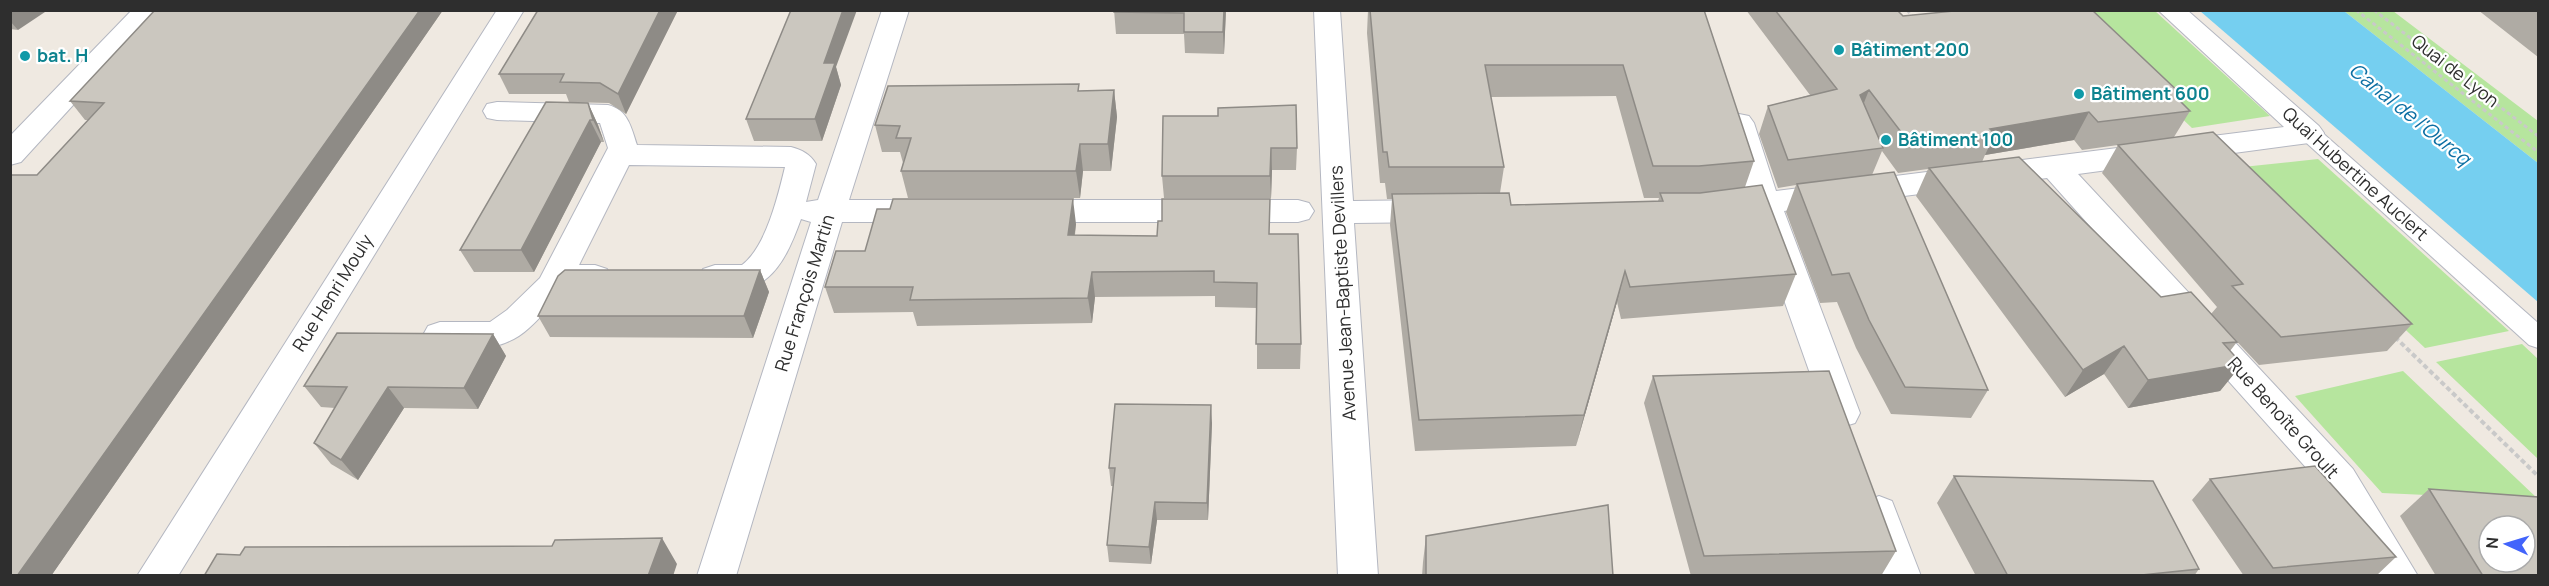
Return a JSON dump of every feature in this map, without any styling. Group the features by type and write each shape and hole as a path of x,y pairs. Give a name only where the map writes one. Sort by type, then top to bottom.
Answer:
{"street":[{"path":"10,155 147,10"},
{"name":"Rue Henri Mouly","path":"156,576 511,10"},
{"name":"Rue François Martin","path":"716,576 830,211 896,10"},
{"name":"Avenue Jean-Baptiste Devillers","path":"1327,10 1358,576"},
{"name":"Quai Hubertine Auclert","path":"2171,10 2309,133"},
{"path":"1728,90 1765,203 1853,444"},
{"path":"497,111 608,114 615,120 622,150 627,155 640,157 791,157 801,164 788,212 765,266 754,274 736,277 689,277"},
{"path":"1701,210 2309,133"},
{"path":"552,287 622,150"},
{"name":"Rue Benoîte Groult","path":"2054,167 2340,480 2399,576"},
{"path":"788,212 947,211"},
{"path":"1005,211 1298,211"},
{"path":"1338,212 1467,212"},
{"path":"411,335 481,335 500,331 518,320 552,287 570,278 620,277"},
{"path":"1869,488 1902,576"}],"lane":[{"name":"Quai Hubertine Auclert","path":"2309,133 2538,338"}],"path":[{"path":"1907,10 1915,19"},
{"name":"Quai de Lyon","path":"2356,10 2538,152"},
{"path":"2374,10 2538,136"},
{"path":"2395,337 2538,476"}],"green space":[{"path":"2068,11 2155,11 2270,116 2192,128"},
{"path":"2344,11 2393,11 2538,121 2538,163"},
{"path":"2318,159 2509,331 2425,348 2233,168"},
{"path":"2522,344 2538,359 2538,459 2436,362"},
{"path":"2403,371 2538,500 2382,493 2295,396"}],"water":[{"name":"Canal de l'Ourcq","path":"2200,11 2344,11 2538,163 2538,302"}],"building":[{"path":"155,10 420,10 17,576 10,576 10,176 37,175 104,103 70,101"},
{"path":"538,10 660,10 618,94 600,83 560,82 564,74 499,74"},
{"path":"791,10 843,10 824,63 835,63 815,119 746,119"},
{"path":"1114,10 1224,10 1223,32 1184,32 1184,13 1114,12"},
{"path":"1370,10 1704,10 1754,161 1699,166 1653,166 1623,65 1485,65 1504,167 1389,167 1387,152 1383,152"},
{"path":"1775,10 1897,10 1903,16 1964,10 2092,10 2184,97 2177,98 2190,111 2098,122 2089,112 1990,129 1995,134 1911,145 1869,90 1860,95 1883,148 1788,160 1768,106 1837,89"},
{"path":"1079,84 1078,91 1114,90 1108,144 1080,144 1076,171 901,171 911,138 896,138 900,126 875,125 888,86"},
{"path":"546,102 588,103 593,120 590,120 521,250 460,250"},
{"path":"1296,105 1297,148 1271,148 1270,176 1162,176 1163,116 1218,116 1218,108"},
{"path":"2213,132 2412,324 2281,337 2232,286 2243,284 2118,145"},
{"path":"2019,157 2161,297 2191,292 2237,342 2223,343 2242,364 2148,380 2124,346 2083,370 1929,168"},
{"path":"1894,172 1988,390 1905,387 1869,320 1849,273 1832,275 1797,184"},
{"path":"1762,185 1796,274 1630,287 1625,271 1584,415 1419,420 1392,194 1509,193 1511,205 1663,201 1660,193 1700,193"},
{"path":"893,199 1073,199 1068,235 1157,236 1158,221 1162,221 1162,199 1270,199 1269,234 1298,234 1301,344 1256,344 1257,283 1214,282 1214,271 1092,272 1088,298 910,300 913,287 825,287 836,251 865,251 877,209 890,209"},
{"path":"565,270 760,270 744,316 538,316 558,276"},
{"path":"337,333 493,334 464,388 388,387 341,460 314,443 347,387 304,386"},
{"path":"1829,371 1896,551 1704,556 1653,376"},
{"path":"1115,404 1211,405 1207,503 1155,502 1149,547 1107,545 1115,468 1109,468"},
{"path":"2315,466 2396,557 2273,568 2210,479"},
{"path":"1954,476 2153,481 2199,569 2132,576 2008,576"},
{"path":"2429,489 2538,497 2538,576 2483,576 2482,574 2537,574 2537,514 2477,514 2477,566"},
{"path":"1608,505 1613,576 1426,576 1426,536"},
{"path":"662,538 648,576 204,576 217,554 240,555 245,547 552,546 555,540"}],"place":[{"name":"Bâtiment 200","path":"1839,50"},
{"name":"bat. H","path":"25,56"},
{"name":"Bâtiment 600","path":"2079,94"},
{"name":"Bâtiment 100","path":"1886,140"}]}
